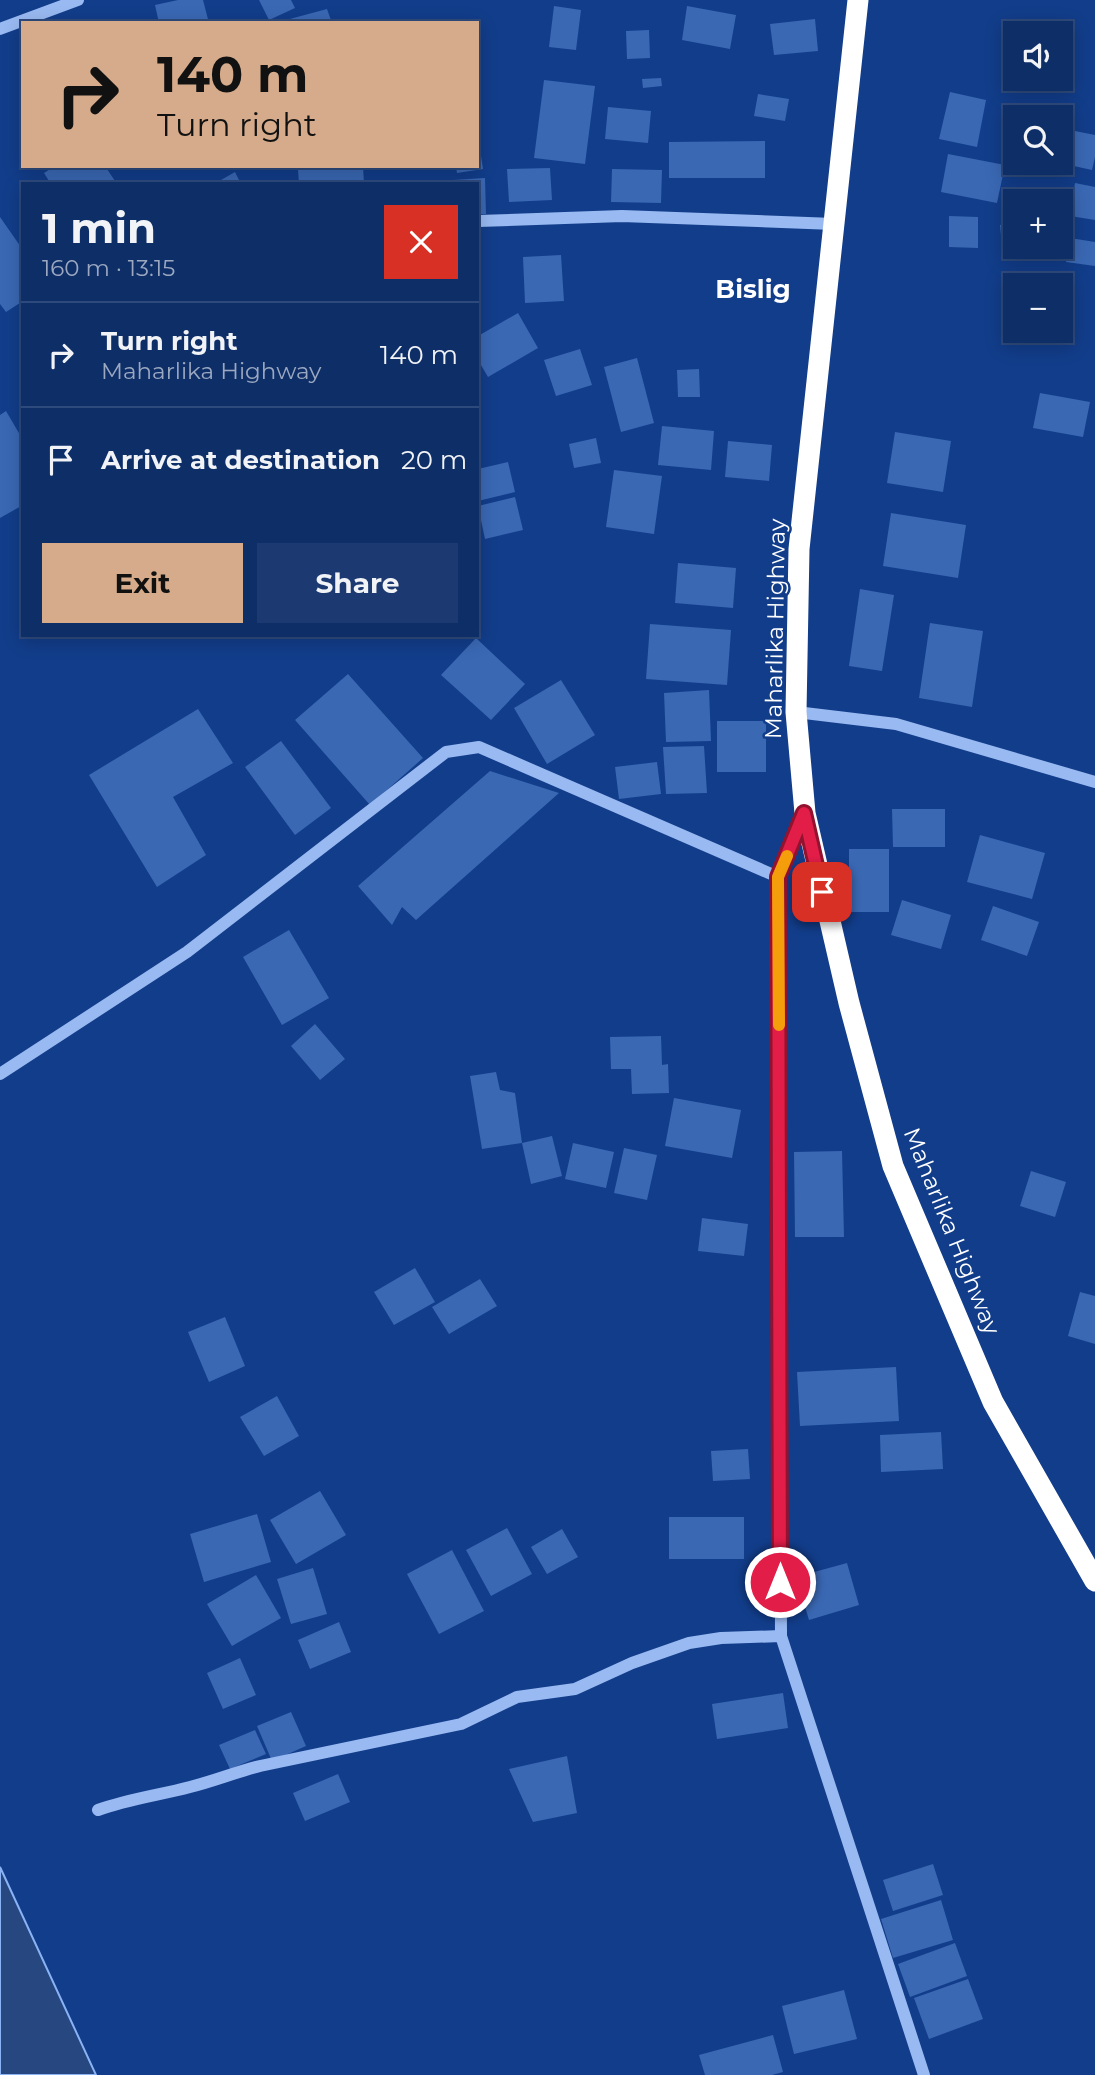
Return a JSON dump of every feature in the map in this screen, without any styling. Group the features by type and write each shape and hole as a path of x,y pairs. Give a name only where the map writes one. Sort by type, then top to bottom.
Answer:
{"highway":[{"name":"Maharlika Highway","path":"858,0 799,549 796,712 804,813 849,1003 893,1166 993,1402 1095,1581"}],"street":[{"path":"22,21 78,0"},
{"path":"0,29 21,21"},
{"path":"479,221 622,216 834,224"},
{"path":"796,712 896,724 1095,782"},
{"path":"0,1074 187,952 446,752 479,747 778,877"},
{"path":"804,813 778,877 780,1636 924,2075"},
{"path":"98,1810 195,1786 235,1772 461,1724 517,1697 575,1689 689,1643 721,1638 780,1636"}],"water":[{"path":"0,1867 96,2075 0,2075"}],"building":[{"path":"178,0 203,0 208,21 159,21 155,5"},
{"path":"259,0 291,0 295,8 269,20"},
{"path":"554,6 581,10 576,50 549,47"},
{"path":"687,6 736,15 730,49 682,40"},
{"path":"327,9 331,21 286,21"},
{"path":"815,19 818,51 774,55 770,24"},
{"path":"649,30 650,58 627,59 626,31"},
{"path":"661,78 662,86 643,88 642,79"},
{"path":"544,80 595,86 585,164 534,158"},
{"path":"950,92 986,100 977,147 939,139"},
{"path":"758,94 789,99 785,121 754,116"},
{"path":"608,107 651,111 648,143 605,139"},
{"path":"1073,131 1095,135 1092,170 1073,166"},
{"path":"765,141 765,178 669,178 669,142"},
{"path":"479,150 483,169 457,173 456,168 479,168"},
{"path":"948,154 1003,165 997,203 941,192"},
{"path":"52,168 106,168 116,182 50,182 44,173"},
{"path":"363,168 364,182 299,182 298,169"},
{"path":"550,168 552,200 509,202 507,169"},
{"path":"612,169 662,170 661,203 611,202"},
{"path":"235,172 240,182 218,182"},
{"path":"485,178 486,214 479,214 479,182 453,180"},
{"path":"1075,183 1095,187 1095,220 1073,216"},
{"path":"949,216 978,217 978,248 949,247"},
{"path":"0,217 21,247 21,302 6,312 0,304"},
{"path":"1000,225 1003,225 1003,256"},
{"path":"1073,238 1095,242 1095,266 1066,262 1066,259 1073,259"},
{"path":"561,255 564,301 525,303 523,257"},
{"path":"518,313 538,348 488,377 479,362 479,335"},
{"path":"580,349 592,385 556,396 544,360"},
{"path":"637,358 654,423 621,432 604,367"},
{"path":"699,369 700,397 678,397 677,370"},
{"path":"1040,393 1090,402 1083,437 1033,428"},
{"path":"6,411 21,437 21,506 0,518 0,415"},
{"path":"662,426 714,431 711,470 658,465"},
{"path":"895,432 951,441 943,492 887,483"},
{"path":"596,438 601,463 574,468 569,444"},
{"path":"728,441 772,445 769,481 725,477"},
{"path":"508,462 515,492 479,501 479,469"},
{"path":"614,470 662,476 654,534 606,527"},
{"path":"515,497 523,530 485,539 479,506"},
{"path":"891,513 966,525 958,578 883,566"},
{"path":"678,563 736,568 733,608 675,603"},
{"path":"860,589 894,595 882,671 849,666"},
{"path":"930,623 983,631 972,707 919,698"},
{"path":"650,624 731,630 727,685 646,679"},
{"path":"476,638 525,684 491,720 441,675"},
{"path":"348,674 423,758 370,805 295,720"},
{"path":"561,680 595,735 547,764 514,708"},
{"path":"709,690 711,741 666,742 664,693"},
{"path":"198,709 233,763 173,797 206,855 157,887 89,775"},
{"path":"717,721 766,721 766,772 717,772"},
{"path":"281,741 331,808 295,835 245,767"},
{"path":"704,746 707,793 666,794 663,747"},
{"path":"657,762 661,794 619,799 615,767"},
{"path":"490,771 559,793 416,920 402,907 392,925 358,886"},
{"path":"892,809 945,809 945,847 893,847"},
{"path":"980,835 1045,853 1032,899 967,882"},
{"path":"849,849 889,849 889,912 849,912"},
{"path":"902,900 951,915 941,949 891,935"},
{"path":"993,906 1039,922 1027,956 981,940"},
{"path":"289,930 329,998 282,1025 243,957"},
{"path":"315,1024 345,1059 320,1080 291,1046"},
{"path":"661,1036 662,1065 668,1064 669,1093 632,1094 631,1069 611,1069 610,1037"},
{"path":"496,1072 500,1090 515,1093 522,1143 482,1149 470,1076"},
{"path":"674,1098 741,1110 732,1158 665,1146"},
{"path":"552,1136 562,1176 531,1184 522,1143"},
{"path":"573,1143 614,1152 606,1188 565,1179"},
{"path":"624,1148 657,1155 647,1200 614,1193"},
{"path":"842,1151 844,1237 795,1237 794,1152"},
{"path":"1031,1171 1066,1182 1055,1217 1020,1206"},
{"path":"702,1218 748,1224 744,1256 698,1251"},
{"path":"415,1268 435,1302 394,1325 374,1292"},
{"path":"480,1279 497,1306 449,1334 432,1307"},
{"path":"1080,1292 1095,1296 1095,1344 1068,1336"},
{"path":"225,1317 245,1366 209,1382 188,1332"},
{"path":"896,1367 899,1421 800,1426 797,1372"},
{"path":"277,1396 299,1436 264,1456 240,1417"},
{"path":"941,1432 943,1469 881,1472 880,1435"},
{"path":"748,1449 750,1479 713,1481 711,1451"},
{"path":"320,1491 346,1535 296,1564 270,1520"},
{"path":"257,1514 271,1562 204,1582 190,1534"},
{"path":"669,1517 744,1517 744,1559 669,1559"},
{"path":"507,1528 532,1574 491,1596 466,1550"},
{"path":"562,1529 578,1557 547,1574 531,1547"},
{"path":"452,1550 484,1611 439,1634 407,1574"},
{"path":"847,1563 859,1605 809,1620 796,1577"},
{"path":"313,1568 327,1614 291,1624 277,1579"},
{"path":"256,1575 281,1618 232,1646 207,1604"},
{"path":"339,1622 351,1652 310,1669 298,1640"},
{"path":"240,1658 256,1695 223,1709 207,1673"},
{"path":"783,1693 788,1728 717,1739 712,1704"},
{"path":"291,1712 306,1746 272,1761 257,1726"},
{"path":"255,1730 266,1754 230,1769 219,1745"},
{"path":"567,1756 577,1813 533,1822 509,1769"},
{"path":"338,1774 350,1802 305,1821 293,1793"},
{"path":"933,1864 943,1895 893,1911 883,1880"},
{"path":"941,1900 953,1940 893,1958 881,1919"},
{"path":"955,1943 967,1976 910,1997 898,1964"},
{"path":"968,1979 983,2019 929,2039 914,1998"},
{"path":"844,1990 857,2039 794,2054 782,2006"},
{"path":"773,2035 783,2072 772,2075 705,2075 699,2055"}],"slow traffic":[{"path":"779,1025 778,877 787,856"}],"district":[{"name":"Bislig","path":"753,289"}],"route":[{"path":"780,1582 778,877 804,813 822,892"}]}
